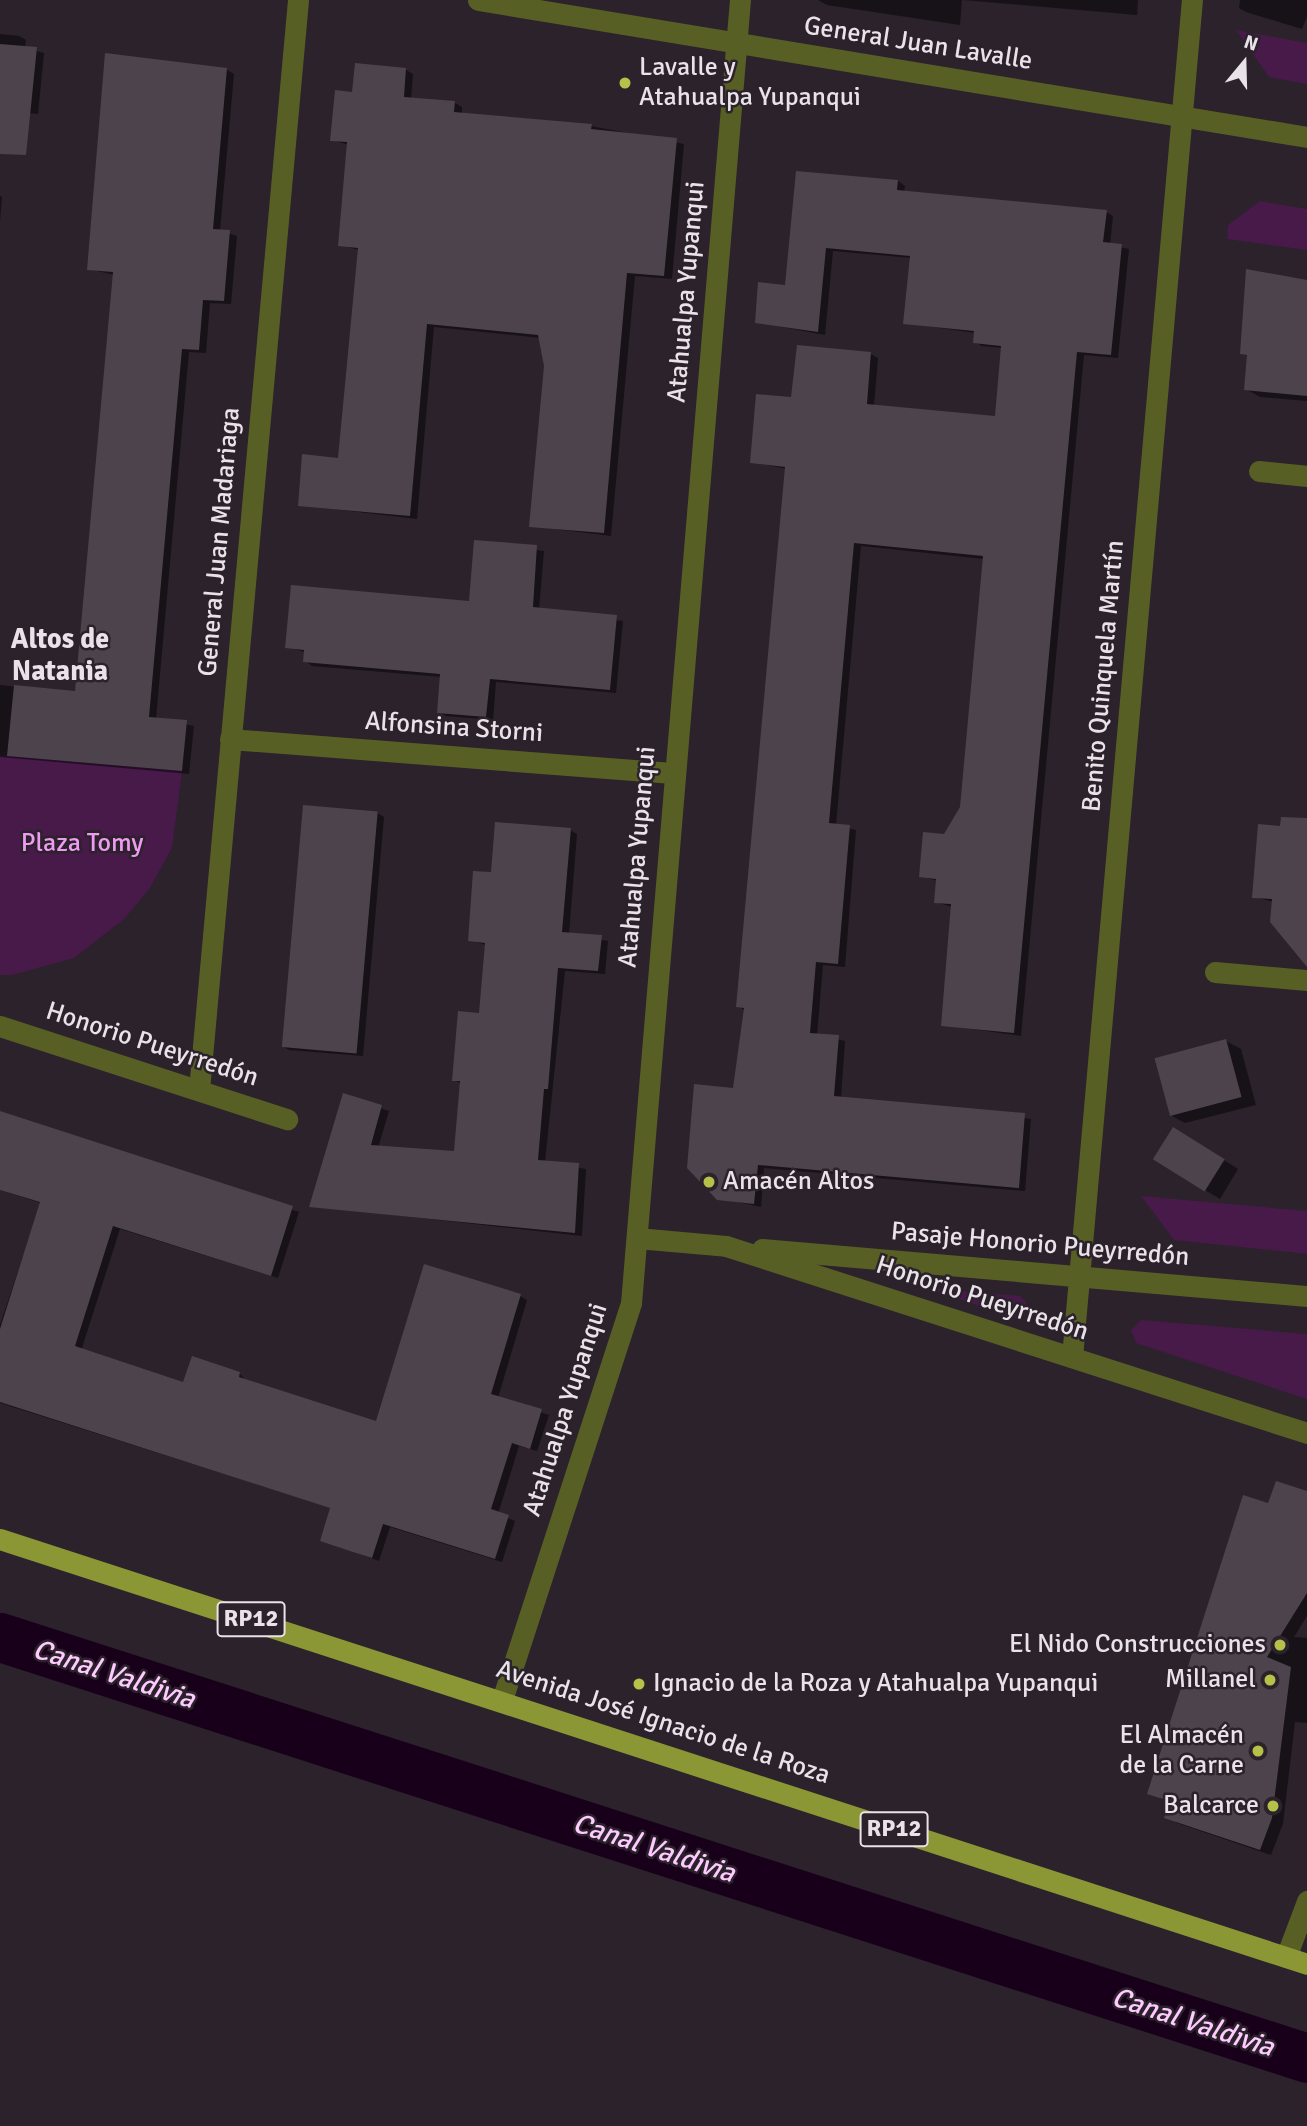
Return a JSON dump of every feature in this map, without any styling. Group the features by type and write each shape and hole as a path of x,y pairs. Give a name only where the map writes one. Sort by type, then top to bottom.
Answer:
{"main road":[{"name":"Avenida José Ignacio de la Roza","path":"0,1539 502,1700 1307,1964"}],"street":[{"name":"General Juan Madariaga","path":"200,1090 298,0"},
{"name":"General Juan Lavalle","path":"478,0 1307,137"},
{"name":"Atahualpa Yupanqui","path":"502,1700 631,1303 673,772 740,0"},
{"name":"Benito Quinquela Martín","path":"1072,1357 1192,0"},
{"path":"1259,471 1307,476"},
{"name":"Alfonsina Storni","path":"230,738 673,772"},
{"path":"1215,972 1307,980"},
{"name":"Honorio Pueyrredón","path":"0,1026 288,1119"},
{"name":"Honorio Pueyrredón","path":"637,1238 726,1245 1307,1433"},
{"name":"Pasaje Honorio Pueyrredón","path":"726,1245 1307,1296"},
{"path":"1286,1957 1307,1901"}],"green space":[{"path":"1236,30 1307,43 1307,84 1269,77"},
{"path":"1260,201 1307,209 1307,250 1227,239 1228,225"},
{"name":"Plaza Tomy","path":"0,755 182,771 172,848 150,888 124,919 74,958 12,975 0,975"},
{"path":"1141,1196 1307,1211 1307,1254 1174,1240"},
{"path":"927,1288 1020,1296 1026,1302 1025,1316 1020,1320"},
{"path":"1141,1320 1307,1334 1307,1399 1136,1343 1131,1330"}],"building":[{"path":"0,44 37,47 26,155 0,154"},
{"path":"105,53 227,68 213,229 230,230 224,301 203,300 199,350 182,349 149,717 187,720 182,771 7,756 14,685 75,691 113,272 87,270"},
{"path":"355,63 406,68 404,97 455,101 454,112 592,124 591,129 677,138 664,276 627,273 604,533 529,527 544,366 538,335 427,324 410,516 298,506 302,454 338,458 358,248 338,246 347,142 330,141 335,90 352,92"},
{"path":"796,171 898,180 897,190 1107,210 1103,242 1122,244 1111,355 1077,352 1014,1033 941,1026 951,904 934,903 936,879 919,877 923,832 944,834 960,807 983,556 854,543 829,823 850,825 838,964 816,962 810,1033 839,1035 834,1096 1025,1113 1019,1188 758,1165 754,1204 717,1200 687,1168 694,1084 733,1088 744,1008 736,1007 785,467 750,463 756,394 791,397 797,345 871,352 867,404 995,416 1001,346 973,343 974,331 903,324 910,256 826,248 818,332 755,323 758,282 785,285"},
{"path":"1246,269 1307,280 1307,396 1244,390 1247,355 1240,354"},
{"path":"474,540 537,545 533,607 617,615 610,690 490,679 486,717 437,713 440,674 303,662 304,650 285,648 291,585 469,601"},
{"path":"303,805 378,812 357,1054 282,1047"},
{"path":"1281,817 1307,818 1307,967 1270,922 1272,899 1252,898 1258,824 1280,826"},
{"path":"495,822 571,828 562,932 602,935 598,971 558,968 548,1089 544,1089 538,1160 579,1163 575,1233 309,1207 343,1093 382,1105 371,1145 454,1151 460,1081 452,1081 458,1011 479,1013 485,943 468,941 473,871 491,872"},
{"path":"1226,1039 1242,1097 1170,1116 1155,1058"},
{"path":"0,1111 293,1206 271,1276 113,1226 75,1346 183,1382 192,1356 240,1372 239,1377 376,1421 424,1264 521,1294 491,1394 542,1409 530,1449 512,1443 491,1509 509,1515 495,1559 383,1524 372,1558 320,1541 330,1508 0,1402 0,1329 40,1202 0,1190"},
{"path":"1173,1127 1225,1159 1205,1192 1153,1159"},
{"path":"1276,1481 1307,1491 1307,1593 1267,1657 1291,1667 1272,1818 1260,1850 1164,1818 1169,1801 1147,1794 1243,1495 1268,1503"}],"waterway":[{"name":"Canal Valdivia","path":"0,1637 1307,2058"}],"place":[{"name":"Lavalle y Atahualpa Yupanqui","path":"625,83"},
{"name":"Amacén Altos","path":"709,1182"},
{"name":"El Nido Construcciones","path":"1280,1645"},
{"name":"Millanel","path":"1270,1680"},
{"name":"Ignacio de la Roza y Atahualpa Yupanqui","path":"639,1684"},
{"name":"El Almacén de la Carne","path":"1258,1751"},
{"name":"Balcarce","path":"1273,1806"}],"district":[{"name":"Altos de Natania","path":"60,655"}]}
